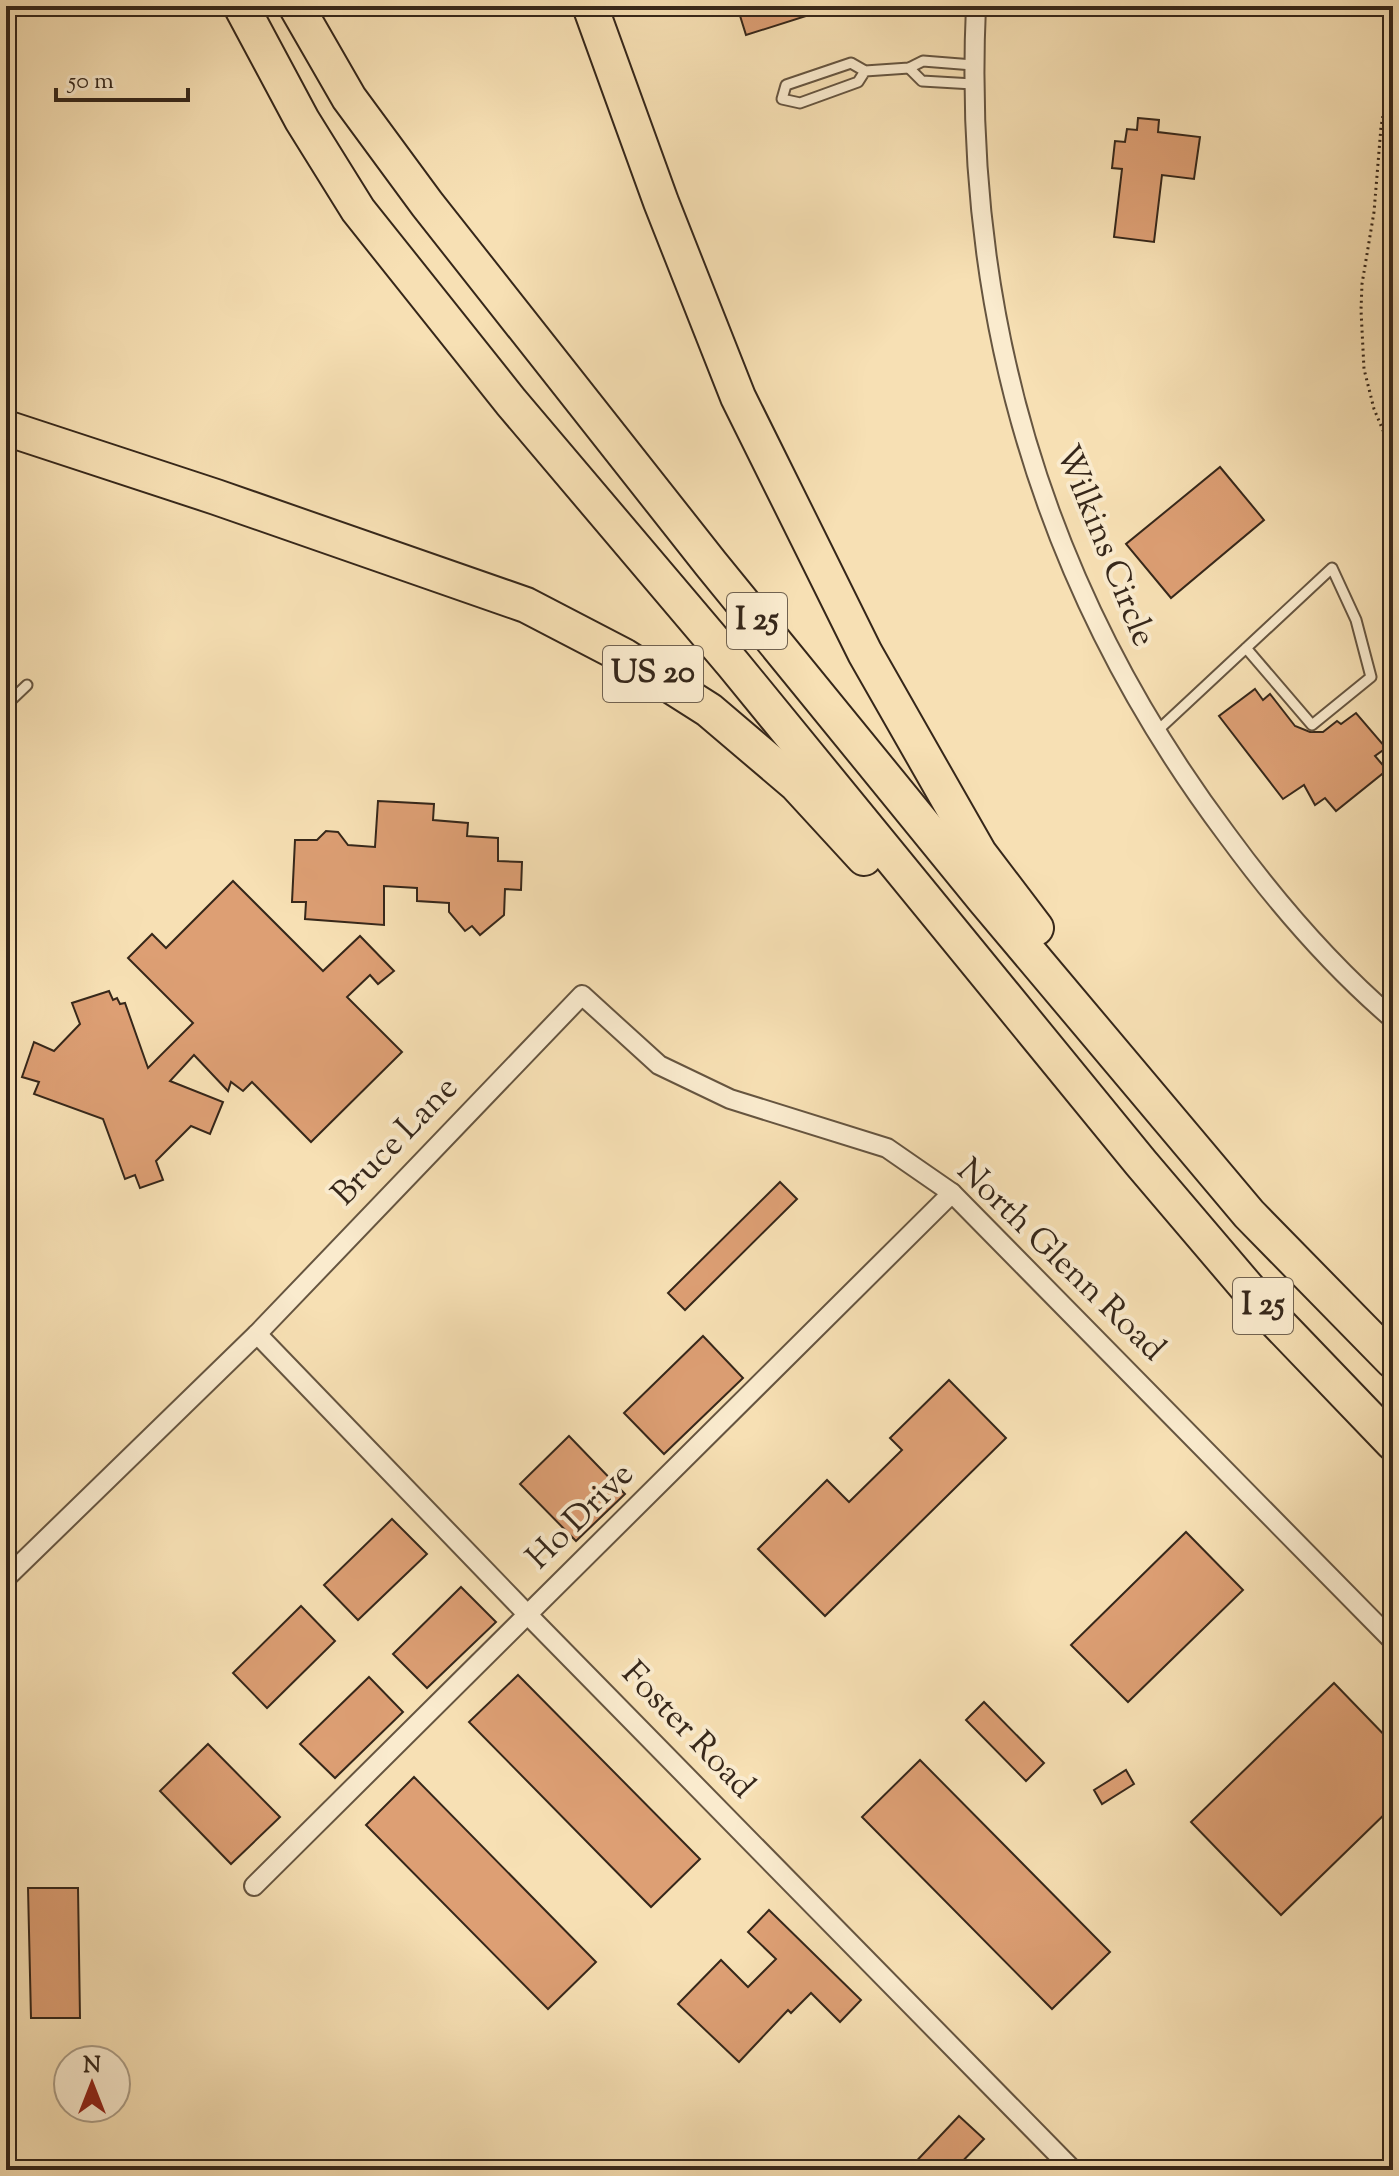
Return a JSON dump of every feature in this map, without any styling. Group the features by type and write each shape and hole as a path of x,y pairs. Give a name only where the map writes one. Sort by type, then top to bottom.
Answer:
{"highway":[{"name":"I 25","path":"241,6 302,120 358,210 511,402 733,664 1141,1163 1273,1318 1393,1443"},
{"name":"I 25","path":"296,6 349,98 427,204 613,440 984,899 1249,1214 1393,1361"},
{"path":"590,6 661,202 738,397 865,653 979,853 1249,1214"},
{"name":"US 20","path":"6,428 526,605 624,656 709,710 796,784 1141,1163"}],"street":[{"name":"Wilkins Circle","path":"976,6 973,84 979,204 989,279 1015,403 1047,505 1078,583 1111,654 1182,776 1273,897 1327,956 1393,1019"},
{"name":"North Glenn Road","path":"582,995 659,1065 730,1099 887,1148 952,1193 1393,1641"},
{"name":"Bruce Lane","path":"6,1578 257,1334 582,995"},
{"name":"Ho Drive","path":"254,1886 952,1193"},
{"name":"Foster Road","path":"257,1334 1073,2170"}],"lane":[{"path":"865,71 858,82 800,103 782,99 786,85 851,63 865,71 909,68 923,61 973,65"},
{"path":"909,68 922,81 973,84"},
{"path":"1156,732 1246,648 1332,568 1356,620 1371,677 1312,725 1246,648"},
{"path":"6,705 27,685"}],"path":[{"path":"1393,57 1381,127 1361,310 1364,369 1374,409 1393,454"}],"building":[{"path":"737,6 828,6 828,9 746,35"},
{"path":"1138,118 1159,120 1158,132 1200,137 1194,179 1162,175 1154,242 1114,237 1122,169 1112,168 1115,141 1125,142 1127,129 1137,130"},
{"path":"1220,467 1264,520 1171,598 1126,544"},
{"path":"1255,689 1263,700 1270,694 1295,726 1310,732 1323,732 1337,721 1341,724 1356,713 1386,748 1375,756 1387,770 1336,811 1325,798 1315,805 1304,785 1283,799 1219,716"},
{"path":"378,801 434,804 433,820 468,823 467,836 498,838 498,861 522,862 521,890 505,889 504,915 480,935 472,926 465,931 449,912 449,903 417,901 417,888 384,886 384,925 305,919 306,902 292,902 295,840 317,840 326,831 338,832 348,845 375,847"},
{"path":"233,881 323,971 360,936 394,971 378,984 370,975 347,997 402,1052 311,1142 252,1082 243,1091 231,1082 228,1091 194,1055 170,1081 223,1102 210,1134 191,1126 156,1161 163,1180 140,1188 135,1175 125,1179 103,1119 34,1094 39,1082 22,1077 34,1042 54,1051 80,1024 72,1003 109,991 113,1000 117,998 120,1004 125,1003 148,1068 193,1023 128,958 152,934 166,948"},
{"path":"780,1182 797,1199 685,1310 668,1293"},
{"path":"703,1336 743,1378 664,1454 624,1413"},
{"path":"949,1380 1006,1438 825,1616 758,1549 827,1480 849,1502 902,1450 890,1438"},
{"path":"569,1436 625,1494 576,1541 520,1484"},
{"path":"392,1519 427,1554 358,1620 324,1585"},
{"path":"1186,1532 1243,1590 1128,1702 1071,1645"},
{"path":"461,1587 496,1622 427,1688 393,1654"},
{"path":"301,1606 335,1641 267,1708 233,1673"},
{"path":"518,1675 700,1859 651,1907 469,1722"},
{"path":"369,1677 403,1712 335,1778 300,1744"},
{"path":"1334,1683 1393,1744 1393,1806 1281,1915 1191,1822"},
{"path":"984,1702 1044,1763 1026,1781 966,1720"},
{"path":"208,1744 280,1817 231,1864 160,1791"},
{"path":"920,1760 1110,1952 1052,2009 862,1817"},
{"path":"1126,1770 1134,1784 1102,1804 1094,1790"},
{"path":"414,1777 596,1962 548,2009 366,1825"},
{"path":"28,1888 78,1888 80,2018 31,2018"},
{"path":"769,1910 861,2000 840,2022 811,1993 791,2013 788,2010 739,2062 678,2004 721,1960 748,1987 776,1959 748,1932"},
{"path":"959,2116 984,2139 954,2170 908,2170"}]}
